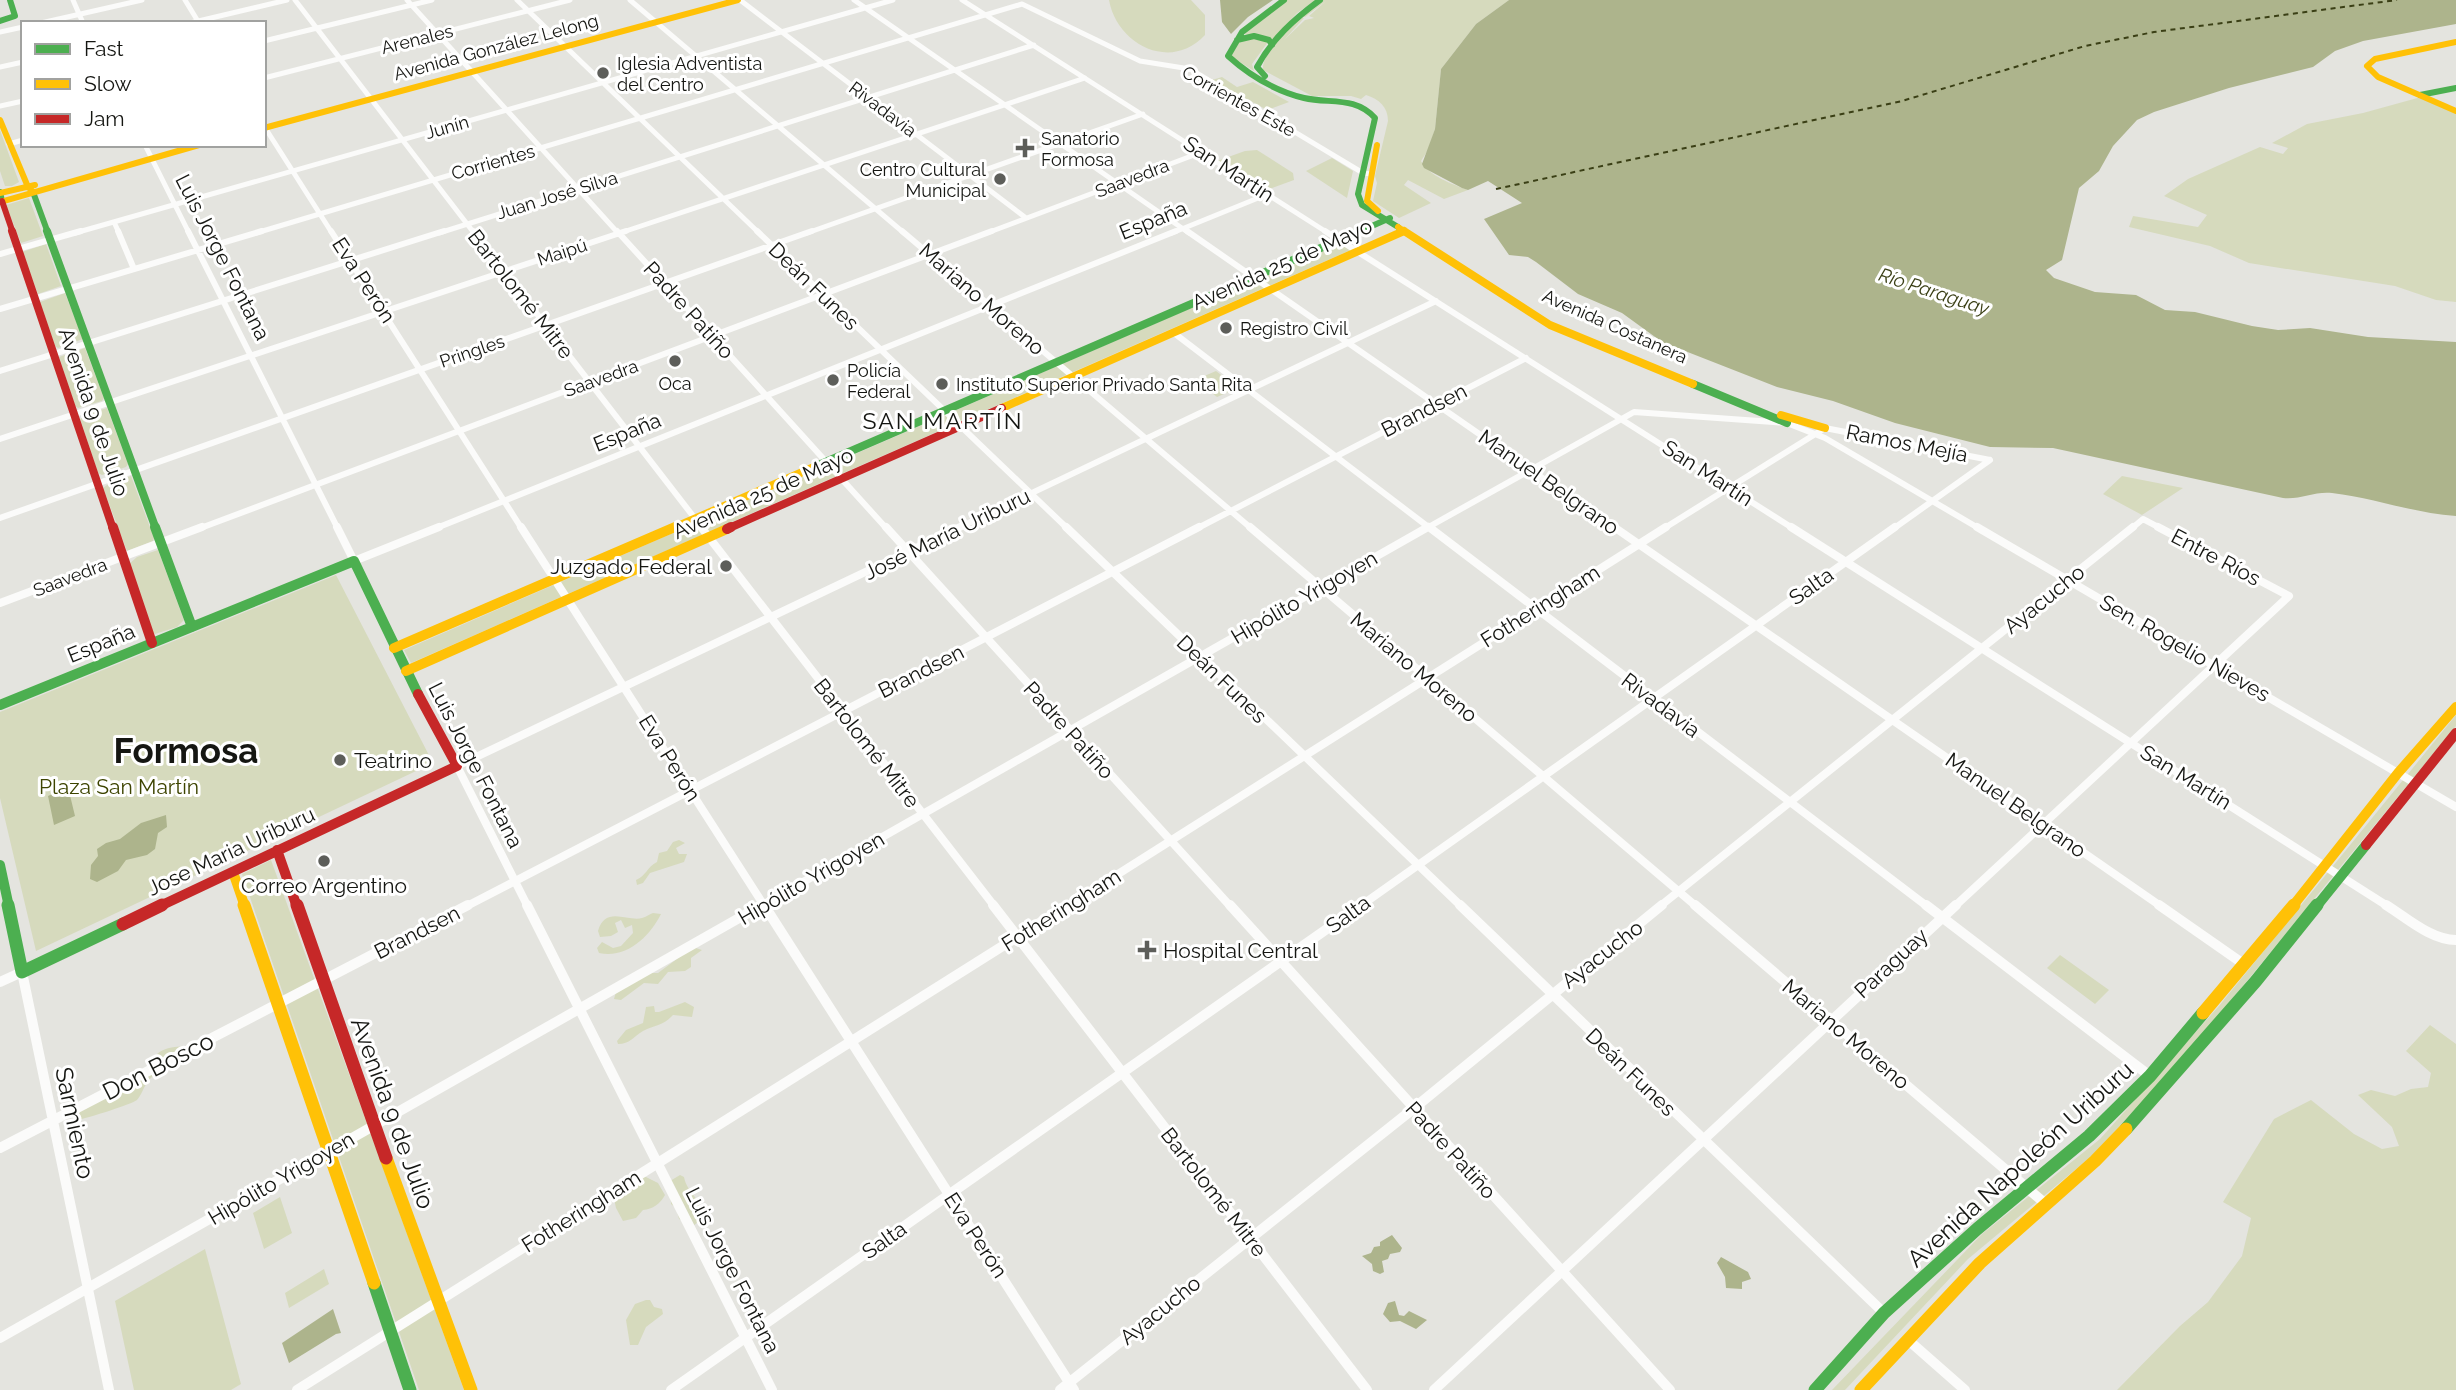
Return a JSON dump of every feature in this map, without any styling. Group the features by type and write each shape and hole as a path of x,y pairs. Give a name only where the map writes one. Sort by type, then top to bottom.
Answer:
{"main road":[{"path":"0,21 15,16 10,0"},
{"name":"Avenida González Lelong","path":"654,21 725,0"},
{"name":"Avenida González Lelong","path":"266,125 739,0"},
{"path":"1236,40 1255,19 1284,0"},
{"name":"Avenida Costanera","path":"1320,0 1292,22 1257,64 1258,70 1308,96 1362,102 1373,106 1382,120 1367,174"},
{"path":"1236,40 1259,36 1269,40 1272,45"},
{"name":"Avenida Costanera","path":"1236,40 1228,53 1236,64 1305,99 1348,102 1370,110 1375,118 1367,174 1367,201 1387,219 1503,288 1555,323 1820,430"},
{"path":"2456,41 2375,59 2367,66 2378,77 2456,111"},
{"path":"2420,95 2456,88"},
{"name":"Avenida 9 de Julio","path":"0,120 31,190 192,627"},
{"path":"1,197 176,147"},
{"path":"149,153 186,147"},
{"name":"Avenida 9 de Julio","path":"1,197 152,643"},
{"name":"Avenida 25 de Mayo","path":"394,648 1055,362 1090,342 1253,277 1387,219"},
{"name":"Avenida Costanera","path":"1405,230 1550,325 1787,423"},
{"name":"Avenida 25 de Mayo","path":"406,671 1405,230"},
{"name":"España","path":"0,705 354,561"},
{"name":"Luis Jorge Fontana","path":"354,561 394,648 457,766"},
{"name":"Avenida Napoleón Uriburu","path":"1815,1390 1884,1313 1977,1229 2089,1136 2150,1076 2327,866 2398,773 2456,707"},
{"name":"Avenida Napoleón Uriburu","path":"1861,1390 1980,1263 2095,1161 2155,1099 2256,981 2456,733"},
{"name":"Jose Maria Uriburu","path":"22,972 457,766"},
{"name":"Avenida 9 de Julio","path":"277,850 471,1390"},
{"name":"Sarmiento","path":"0,865 22,972"},
{"path":"233,872 410,1390"}],"street":[{"path":"73,0 82,21"},
{"path":"49,21 142,0"},
{"path":"185,0 197,21"},
{"path":"202,21 287,0"},
{"name":"Bartolomé Mitre","path":"295,0 1367,1390"},
{"name":"Padre Patiño","path":"407,0 1670,1390"},
{"path":"266,41 432,0"},
{"name":"Deán Funes","path":"517,0 1700,1140 1884,1313"},
{"name":"Arenales","path":"266,78 570,0"},
{"name":"Mariano Moreno","path":"630,0 2047,1205"},
{"name":"Rivadavia","path":"739,0 1026,218"},
{"name":"Manuel Belgrano","path":"854,0 2245,965"},
{"name":"Junín","path":"0,254 893,0"},
{"name":"San Martín","path":"962,0 1622,417 2425,930 2445,940 2455,941"},
{"name":"Corrientes Este","path":"985,14 1014,5 1027,5 1140,61 1190,69 1367,174"},
{"name":"Corrientes","path":"0,309 985,14"},
{"path":"0,32 21,27"},
{"name":"Juan José Silva","path":"0,370 1034,45"},
{"path":"0,68 21,63"},
{"name":"Maipú","path":"0,439 1085,78"},
{"path":"0,106 21,101"},
{"name":"Pringles","path":"0,518 1143,114"},
{"name":"Eva Perón","path":"266,129 1072,1386"},
{"path":"9,144 21,141"},
{"name":"Saavedra","path":"0,603 1202,152"},
{"name":"Luis Jorge Fontana","path":"149,153 354,561"},
{"name":"España","path":"354,561 1268,194"},
{"path":"114,222 134,269"},
{"name":"José María Uriburu","path":"457,766 1436,301"},
{"name":"Rivadavia","path":"1174,332 1939,918 2150,1076"},
{"name":"Brandsen","path":"279,1004 1526,358"},
{"path":"1622,417 1646,412 1787,423"},
{"name":"Hipólito Yrigoyen","path":"0,1338 1622,417"},
{"name":"Sen. Rogelio Nieves","path":"1787,423 1820,430 1934,501 2456,807"},
{"name":"Ramos Mejía","path":"1820,430 1990,460"},
{"name":"Fotheringham","path":"297,1390 1171,842 1820,430"},
{"name":"Salta","path":"670,1390 1280,963 1416,864 1990,460"},
{"name":"Ayacucho","path":"1060,1390 1072,1386 1250,1237 1413,1109 1550,995 2143,519"},
{"name":"Entre Ríos","path":"2143,519 2288,596"},
{"name":"Paraguay","path":"1434,1390 2288,596"},
{"name":"Luis Jorge Fontana","path":"457,766 772,1390"},
{"path":"0,982 22,972"},
{"name":"Sarmiento","path":"22,972 109,1390"},
{"name":"Don Bosco","path":"0,1148 279,1004"},
{"path":"1907,1339 1965,1390"}],"green space":[{"path":"1109,0 1191,0 1205,15 1205,35 1191,46 1177,51 1162,52 1147,48 1134,41 1123,30 1114,16"},
{"path":"1287,0 1316,0 1297,13 1273,39 1244,34"},
{"path":"1323,0 1509,0 1476,24 1441,69 1435,129 1421,161 1435,175 1468,190 1444,199 1408,180 1404,185 1431,203 1399,218 1373,201 1377,183 1375,176 1388,121 1382,104 1366,95 1361,99 1351,96 1312,96 1263,70 1266,57 1277,42 1301,17 1304,18 1284,40 1305,20 1314,18 1309,16 1326,1 1305,17 1302,16"},
{"path":"1254,38 1268,42 1252,64 1254,71 1232,57 1231,50 1238,41"},
{"path":"1222,77 1237,87 1253,82 1289,102 1267,110 1212,80"},
{"path":"2421,97 2456,113 2456,302 2436,300 2395,286 2249,263 2210,246 2129,227 2133,216 2198,227 2207,215 2164,196 2188,179 2260,147 2283,154 2288,148 2272,143 2307,124 2363,113"},
{"path":"0,130 19,182 12,186 5,186 0,171"},
{"path":"1257,150 1293,173 1294,180 1264,191 1217,161 1245,151"},
{"path":"1332,158 1353,171 1347,198 1306,171"},
{"path":"29,198 43,236 21,243 6,205"},
{"path":"1343,242 1353,249 411,663 404,650"},
{"path":"46,244 61,286 38,294 22,252"},
{"path":"65,293 83,339 58,348 40,302"},
{"path":"85,348 104,398 78,408 75,406 59,357"},
{"path":"1216,371 1238,388 1217,397 1195,380"},
{"path":"107,408 128,464 102,475 98,473 80,419"},
{"path":"131,476 154,538 153,541 127,551 103,488 111,482"},
{"path":"2122,476 2183,488 2142,515 2103,494"},
{"path":"158,550 184,620 177,627 155,634 129,564 137,557"},
{"name":"Plaza San Martín","path":"336,575 433,763 36,951 0,798 0,712"},
{"path":"2456,715 2456,726 2224,1009 2106,1144 1968,1259 1845,1390 1832,1390 1982,1234 2100,1139 2219,1006"},
{"path":"679,840 685,843 676,848 679,854 687,854 684,862 650,873 643,883 637,885 636,880 657,862 659,853 667,851 673,842"},
{"path":"271,860 464,1390 419,1390 242,874"},
{"path":"653,913 661,914 651,930 636,944 619,953 599,953 597,948 602,942 613,948 621,946 633,933 632,925 625,928 621,920 615,923 618,932 600,937 598,931 606,919 617,916 636,919"},
{"path":"693,947 702,950 691,958 691,967 685,971 668,972 658,984 644,983 621,1000 614,999 616,992 643,973 658,973"},
{"path":"2060,955 2109,990 2095,1004 2047,968"},
{"path":"685,1002 694,1007 692,1017 673,1015 629,1041 618,1044 617,1041 626,1030 643,1023 646,1007 654,1006 655,1012 659,1012"},
{"path":"2430,1025 2456,1044 2456,1390 2117,1390 2180,1326 2208,1302 2242,1256 2251,1218 2223,1202 2274,1119 2311,1100 2354,1134 2382,1149 2399,1146 2392,1127 2358,1095 2371,1090 2395,1096 2411,1089 2428,1087 2431,1073 2406,1051"},
{"path":"197,1044 204,1048 191,1060 152,1077 137,1100 85,1118 81,1119 80,1115 70,1117 162,1058 155,1056 159,1052"},
{"path":"680,1175 684,1177 703,1212 703,1218 693,1226 679,1219 676,1208 671,1204 670,1181"},
{"path":"644,1176 658,1183 665,1195 636,1218 623,1221 613,1194"},
{"path":"280,1197 292,1233 264,1249 253,1213"},
{"path":"205,1249 241,1384 231,1390 134,1390 115,1301"},
{"path":"324,1269 329,1284 289,1308 285,1293"},
{"path":"650,1300 654,1307 662,1309 663,1314 646,1327 638,1345 630,1345 626,1320 635,1304"}],"water":[{"path":"1220,0 1273,0 1248,17 1231,34 1222,22"},
{"name":"Río Paraguay","path":"1509,0 2456,0 2456,24 2363,41 2335,51 2313,67 2229,88 2137,120 2113,146 2099,171 2079,188 2062,260 2046,270 2054,278 2095,292 2136,295 2165,310 2195,312 2252,326 2278,330 2310,328 2368,337 2456,342 2456,516 2332,493 2283,498 2053,448 1990,447 1895,423 1833,401 1777,387 1662,342 1622,313 1578,294 1528,257 1509,255 1484,219 1522,203 1488,181 1468,190 1424,168 1422,164 1435,129 1441,69 1476,24"},
{"path":"68,787 75,816 54,825 48,796"},
{"path":"166,815 167,827 158,833 155,849 147,855 126,860 118,871 97,882 90,879 91,865 98,856 97,849 120,839 141,823"},
{"path":"1392,1235 1402,1248 1400,1252 1390,1254 1388,1259 1382,1261 1384,1272 1380,1274 1373,1271 1372,1264 1362,1256 1371,1253 1374,1247 1380,1246 1380,1242"},
{"path":"1721,1257 1748,1272 1751,1279 1742,1282 1742,1289 1726,1288 1725,1277 1717,1263"},
{"path":"1395,1301 1399,1315 1404,1316 1409,1311 1427,1320 1416,1329 1400,1321 1390,1322 1383,1314 1388,1303"},
{"path":"333,1309 341,1333 289,1363 282,1343"}],"ferry route":[{"path":"1496,189 1902,101 2085,46 2154,32 2397,0"}],"traffic: fast":[{"path":"0,21 15,16 10,0"},
{"path":"1284,0 1242,32 1228,56 1263,82 1284,91 1314,100 1352,103 1375,118 1358,194 1362,205 1398,227"},
{"path":"1265,76 1257,67 1269,47 1293,21 1320,0"},
{"path":"1237,40 1254,36 1269,40 1272,45"},
{"path":"2420,95 2456,88"},
{"path":"0,192 2,201"},
{"path":"33,192 192,627"},
{"path":"814,467 1390,218"},
{"path":"1693,384 1787,423"},
{"path":"0,705 354,561 418,694"},
{"path":"2126,1129 2256,981 2366,845"},
{"path":"0,865 22,972 123,924"},
{"path":"1815,1390 1884,1313 1977,1229 2089,1136 2150,1076 2203,1013"},
{"path":"374,1283 410,1390"}],"traffic: slow":[{"path":"266,127 738,0"},
{"path":"2456,42 2375,59 2367,66 2378,77 2456,111"},
{"path":"0,120 28,187 33,192"},
{"path":"1377,145 1367,201 1378,211"},
{"path":"0,202 192,147"},
{"path":"0,193 35,185"},
{"path":"1398,227 1550,325 1693,384"},
{"path":"1002,408 1404,231"},
{"path":"1781,415 1825,428"},
{"path":"394,648 814,467"},
{"path":"406,671 727,529"},
{"path":"2203,1013 2327,866 2398,773 2456,707"},
{"path":"233,872 374,1283"},
{"path":"1861,1390 1980,1263 2095,1161 2126,1129"},
{"path":"386,1158 471,1390"}],"traffic: jam":[{"path":"2,201 152,643"},
{"path":"727,529 1002,408"},
{"path":"123,924 457,766 418,694"},
{"path":"2366,845 2456,733"},
{"path":"277,850 386,1158"}],"place":[{"name":"Iglesia Adventista del Centro","path":"603,73"},
{"name":"Sanatorio Formosa","path":"1025,148"},
{"name":"Centro Cultural Municipal","path":"1000,179"},
{"name":"Registro Civil","path":"1226,328"},
{"name":"Oca","path":"675,361"},
{"name":"Policía Federal","path":"833,380"},
{"name":"Instituto Superior Privado Santa Rita","path":"942,384"},
{"name":"Juzgado Federal","path":"726,566"},
{"name":"Teatrino","path":"340,760"},
{"name":"Correo Argentino","path":"324,861"},
{"name":"Hospital Central","path":"1147,950"}],"district":[{"name":"SAN MARTÍN","path":"943,420"},
{"name":"Formosa","path":"186,750"}]}
